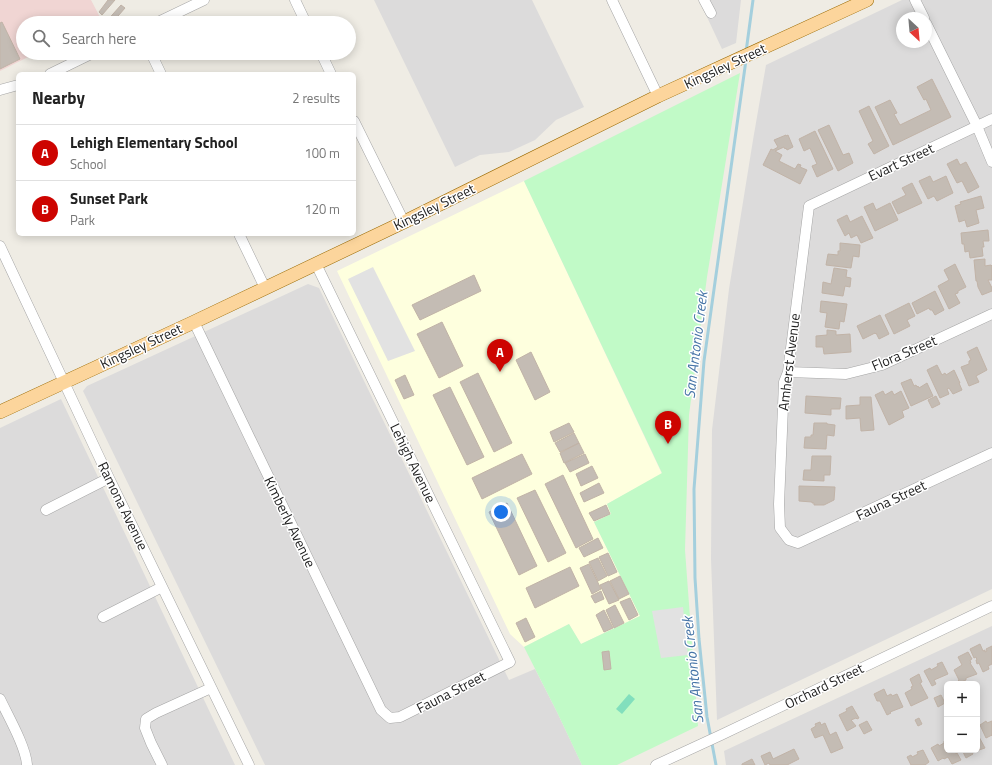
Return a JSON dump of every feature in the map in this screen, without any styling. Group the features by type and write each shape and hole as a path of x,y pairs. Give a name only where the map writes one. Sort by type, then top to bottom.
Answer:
{"main road":[{"name":"Kingsley Street","path":"0,412 404,222 658,96 867,0"}],"street":[{"path":"171,16 204,0"},
{"path":"295,0 303,16"},
{"path":"612,0 658,96"},
{"path":"704,0 711,13"},
{"path":"915,0 921,12"},
{"path":"932,35 977,126 992,162"},
{"path":"54,72 79,60"},
{"path":"154,60 160,72"},
{"path":"324,60 330,72"},
{"path":"0,90 16,86"},
{"name":"Evart Street","path":"809,206 992,119"},
{"path":"356,125 404,222"},
{"name":"Amherst Avenue","path":"790,540 780,528 779,504 784,382 788,372 809,206"},
{"path":"240,236 265,288"},
{"name":"Ramona Avenue","path":"1,252 249,765"},
{"name":"Lehigh Avenue","path":"316,264 510,662"},
{"name":"Flora Street","path":"788,372 846,374 882,365 992,314"},
{"name":"Kimberly Avenue","path":"194,322 381,710 390,718"},
{"name":"Fauna Street","path":"790,540 798,543 992,453"},
{"path":"46,510 110,478"},
{"path":"103,617 162,587"},
{"name":"Orchard Street","path":"656,765 992,606"},
{"name":"Fauna Street","path":"390,718 400,717 510,662"},
{"path":"162,765 145,728 146,719 211,688"},
{"path":"0,699 19,738 27,759 27,765"}],"shaded area":[{"path":"0,0 91,0 99,16 16,16 16,60 22,60 0,71"},
{"path":"374,0 532,0 584,107 556,120 535,140 509,152 480,155 455,167"},
{"path":"699,0 741,0 736,43 722,49"},
{"path":"902,0 992,0 992,589 717,720 711,559 712,430 729,289 766,65"},
{"path":"524,181 662,474 607,504 611,514 594,522 640,616 581,644 569,624 524,647 510,634 337,271"},
{"path":"373,267 415,351 388,361 348,279"},
{"path":"308,284 319,288 509,680 535,669 582,765 265,765 83,391 87,386"},
{"path":"61,399 235,765 0,765 0,428"},
{"path":"683,607 688,655 661,658 652,611"},
{"path":"992,626 992,765 726,765 724,751"}],"green space":[{"path":"740,73 707,277 689,415 685,550 698,726 617,765 582,765 524,647 569,624 581,644 640,616 594,522 611,514 607,504 662,473 524,181"},
{"path":"629,694 635,699 622,714 616,709"}],"building":[{"path":"108,0 115,0 102,15 99,12"},
{"path":"121,5 125,8 118,16 111,16"},
{"path":"2,22 16,51 16,60 18,60 0,69 0,23"},
{"path":"932,79 951,117 893,145 875,107 890,100 897,113 894,114 900,125 931,110 926,99 924,100 917,87"},
{"path":"869,106 889,146 874,154 868,144 873,141 859,111"},
{"path":"829,125 843,155 849,153 853,163 838,171 818,130"},
{"path":"815,131 833,169 817,177 812,166 817,164 810,148 804,151 799,139"},
{"path":"788,135 793,147 787,150 784,147 775,151 782,155 779,161 795,169 798,164 801,165 800,167 807,170 800,184 763,165 771,149 773,150 778,147 774,140"},
{"path":"957,159 960,165 966,162 979,187 968,193 962,181 957,183 947,164"},
{"path":"930,176 933,182 946,176 953,193 937,201 934,196 928,199 919,181"},
{"path":"912,183 922,203 898,214 892,202 906,195 902,188"},
{"path":"981,196 984,208 976,210 979,223 967,227 965,220 959,222 955,206 961,204 960,202"},
{"path":"873,203 876,210 890,203 898,220 875,231 864,207"},
{"path":"847,215 850,222 862,216 873,238 861,243 857,235 851,238 849,233 845,236 837,220"},
{"path":"988,230 989,241 983,241 983,256 970,258 969,251 965,252 964,244 962,244 961,233"},
{"path":"840,243 860,245 859,257 853,256 851,268 826,265 828,254 838,255 838,251 840,251"},
{"path":"985,259 985,266 992,266 992,280 988,280 992,291 982,295 976,281 974,260"},
{"path":"955,264 966,287 955,294 960,303 949,309 938,286 949,280 944,270"},
{"path":"834,268 847,270 846,277 851,278 850,287 845,286 843,296 822,293 823,282 831,284"},
{"path":"474,275 481,291 420,320 412,305"},
{"path":"935,291 944,310 935,315 929,308 917,314 912,303"},
{"path":"821,301 847,304 844,322 840,321 839,329 825,327 827,313 820,312"},
{"path":"909,303 915,316 907,320 910,326 894,334 885,315"},
{"path":"880,315 889,334 879,339 875,333 863,339 857,326"},
{"path":"442,322 463,366 439,378 417,334"},
{"path":"827,330 836,331 836,335 850,334 851,352 824,354 823,347 816,347 816,336 827,335"},
{"path":"977,347 987,370 976,376 979,382 969,386 961,367 969,364 969,361 971,360 967,352"},
{"path":"531,352 550,392 535,400 516,360"},
{"path":"937,365 942,375 945,373 946,375 954,370 962,390 953,394 949,388 947,389 949,394 940,398 927,370"},
{"path":"478,373 512,443 494,452 460,382"},
{"path":"405,375 414,395 404,399 395,380"},
{"path":"911,379 914,386 916,385 919,388 927,383 933,396 911,406 901,383"},
{"path":"450,387 484,457 467,465 433,395"},
{"path":"883,391 885,395 892,391 894,395 901,391 909,408 902,411 904,417 889,425 875,395"},
{"path":"806,396 841,398 840,409 831,409 831,415 805,413"},
{"path":"936,396 940,404 932,408 928,400"},
{"path":"860,397 871,397 874,430 861,431 860,418 846,419 846,406 860,405"},
{"path":"569,423 574,432 554,442 550,432"},
{"path":"814,423 827,423 835,425 834,436 827,435 826,449 804,448 805,437 811,437 811,435 813,435"},
{"path":"574,433 579,443 560,452 555,443"},
{"path":"579,443 584,453 564,463 560,453"},
{"path":"522,454 532,474 482,499 472,478"},
{"path":"585,454 589,463 570,472 565,463"},
{"path":"812,456 831,456 830,475 824,475 824,481 803,480 804,470 811,470"},
{"path":"592,466 598,478 581,486 576,474"},
{"path":"563,475 593,539 576,548 545,484"},
{"path":"599,483 604,493 584,502 580,493"},
{"path":"799,486 835,487 834,500 824,505 814,505 812,502 799,501"},
{"path":"535,490 566,553 548,562 517,498"},
{"path":"507,503 537,566 519,575 489,512"},
{"path":"606,505 610,514 594,521 589,513"},
{"path":"598,538 603,548 584,557 579,548"},
{"path":"608,553 617,572 608,576 599,557"},
{"path":"598,558 607,576 598,581 589,562"},
{"path":"589,564 601,589 592,594 580,568"},
{"path":"570,567 579,586 535,608 526,588"},
{"path":"620,576 629,594 619,599 610,581"},
{"path":"609,581 619,600 609,604 600,585"},
{"path":"601,591 604,599 595,603 591,596"},
{"path":"630,598 638,615 629,620 620,602"},
{"path":"615,605 624,623 614,628 606,610"},
{"path":"604,610 613,628 604,632 596,615"},
{"path":"526,618 535,637 525,642 516,623"},
{"path":"980,644 985,652 987,651 986,649 992,646 992,664 988,666 989,669 983,672 979,663 977,664 976,657 974,658 970,649"},
{"path":"609,651 611,669 604,670 602,652"},
{"path":"968,652 972,659 970,660 970,663 977,674 966,678 966,680 964,681 958,681 959,680 954,670 962,665 958,657"},
{"path":"942,662 948,674 934,680 936,684 932,686 924,671 930,668 931,670 938,666 937,664"},
{"path":"919,674 922,682 920,683 928,698 911,706 905,693 912,689 911,687 913,686 910,679"},
{"path":"884,689 887,696 897,694 903,707 890,712 891,713 887,715 880,701 877,701 874,694"},
{"path":"941,695 944,704 938,707 934,698"},
{"path":"852,706 859,718 851,720 856,726 847,731 839,715 847,711 846,709"},
{"path":"919,718 922,724 918,726 915,720"},
{"path":"867,721 872,730 864,734 859,725"},
{"path":"986,721 987,723 992,721 992,735 986,738 980,725"},
{"path":"820,722 821,725 825,723 830,735 836,732 843,748 831,753 823,735 815,738 811,729 816,726 815,724"},
{"path":"980,739 985,748 980,750"},
{"path":"944,743 944,753 957,753 961,760 952,764 948,757 938,761 931,748 938,744 939,746"},
{"path":"794,749 799,759 787,765 770,765 769,763 765,765 761,756 770,752 773,759"},
{"path":"923,750 929,762 925,765 911,765 907,757 911,755 912,757 918,754 917,752"},
{"path":"964,753 972,753 973,754 966,758"},
{"path":"752,759 755,765 742,765 742,764"}],"waterway":[{"name":"San Antonio Creek","path":"746,52 753,0"},
{"name":"San Antonio Creek","path":"716,765 707,717 699,639 695,578 694,489 704,361 746,60"}],"place":[{"name":"Lehigh Elementary School","path":"500,372"},
{"name":"Sunset Park","path":"668,444"}]}
